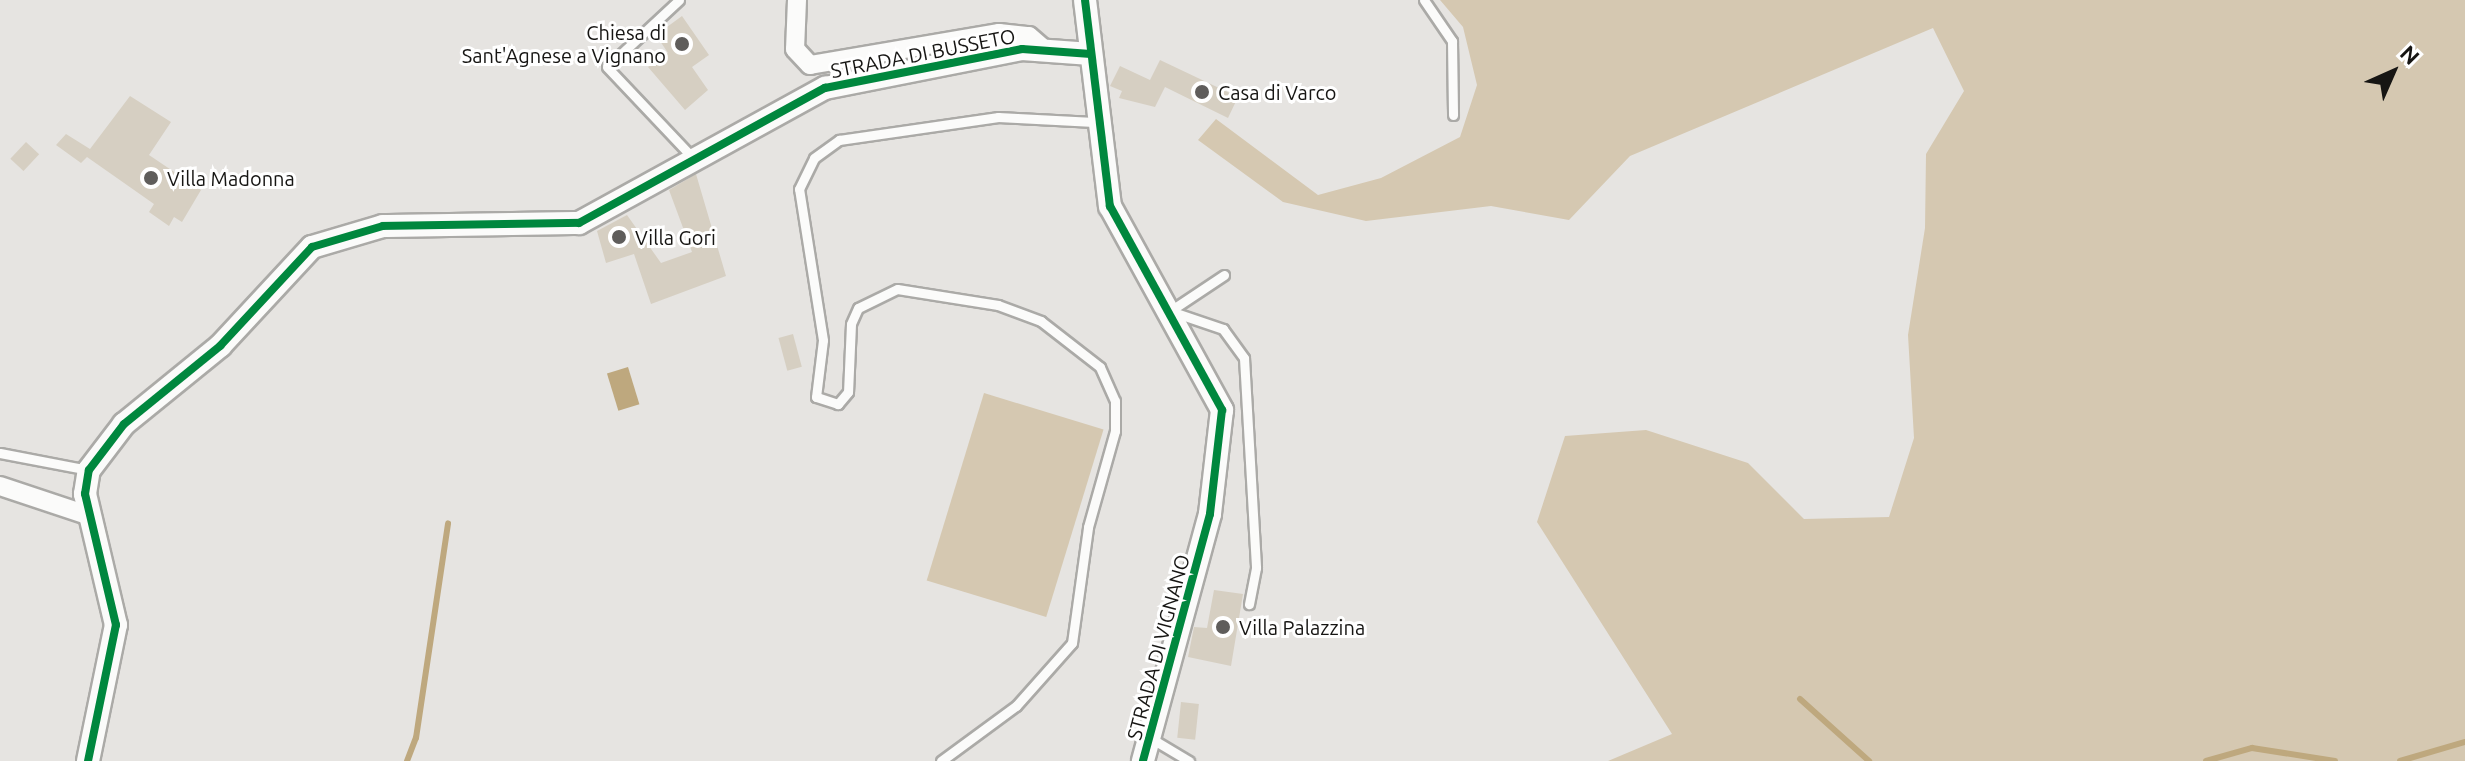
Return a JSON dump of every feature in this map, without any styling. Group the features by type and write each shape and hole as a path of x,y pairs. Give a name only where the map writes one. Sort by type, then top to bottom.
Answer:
{"street":[{"name":"STRADA DI BUSSETO","path":"797,0 795,49 810,65 999,33 1029,36 1043,48"},
{"name":"STRADA DI VIGNANO","path":"1089,1 1094,122 1120,231 1215,385 1223,433 1152,739 1143,761"},
{"name":"STRADA DI BUSSETO","path":"89,470 124,424 220,346 320,242 402,225 579,223 825,88 1043,48 1091,54"},
{"path":"88,761 116,625 90,516 89,470"},
{"path":"0,486 90,516"}],"lane":[{"path":"679,0 626,42 607,67 695,160"},
{"path":"1424,0 1452,41 1453,115"},
{"path":"941,761 1016,706 1072,643 1088,527 1115,431 1115,401 1100,367 1041,321 998,305 897,289 877,294 854,316 848,392 838,404 816,397 823,340 799,189 814,158 839,140 998,117 1094,122"},
{"path":"1170,311 1224,275"},
{"path":"1170,311 1223,329 1244,358 1256,568 1249,604"},
{"path":"0,453 89,470"},
{"path":"1152,739 1189,761"}],"shaded area":[{"path":"1440,0 2465,0 2465,761 1608,761 1672,734 1537,522 1565,436 1646,430 1748,463 1804,519 1889,517 1914,438 1908,335 1925,228 1926,154 1964,91 1933,28 1630,156 1569,220 1491,206 1366,221 1283,202 1198,140 1216,119 1318,195 1381,178 1460,137 1477,85 1463,27"},
{"path":"628,367 639,404 618,411 607,373"},
{"path":"984,393 1104,430 1046,617 927,580"}],"building":[{"path":"682,16 709,55 692,67 708,90 685,110 648,67 668,53 656,35"},
{"name":"Casa di Varco","path":"1160,60 1238,97 1228,118 1165,87 1155,107 1119,98 1122,91 1110,86 1120,66 1150,80"},
{"name":"Villa Madonna","path":"130,96 171,122 149,155 201,190 182,222 174,217 169,226 149,212 154,204 87,157 81,163 56,145 66,134 90,149"},
{"path":"26,142 39,154 23,171 10,159"},
{"name":"Villa Gori","path":"696,174 726,276 651,304 634,254 606,263 597,231 627,215 661,263 692,252 669,190"},
{"path":"793,334 802,367 787,371 779,338"},
{"name":"Villa Palazzina","path":"1214,590 1243,594 1231,666 1188,657 1194,627 1207,628"},
{"path":"1181,702 1199,704 1195,740 1177,738"}],"waterway":[{"path":"407,761 416,738 448,523"},
{"path":"1800,699 1869,761"},
{"path":"2400,761 2465,742"},
{"path":"2206,761 2252,748 2335,761"}],"cycle path":[{"path":"1085,0 1110,206 1222,410 1210,514 1143,761"},
{"path":"88,761 116,625 85,494 89,470 124,424 220,346 312,247 383,226 579,223 825,88 1022,49 1091,54"}],"place":[{"name":"Chiesa di Sant'Agnese a Vignano","path":"682,44"},
{"name":"Casa di Varco","path":"1202,92"},
{"name":"Villa Madonna","path":"151,178"},
{"name":"Villa Gori","path":"619,237"},
{"name":"Villa Palazzina","path":"1223,627"}]}
